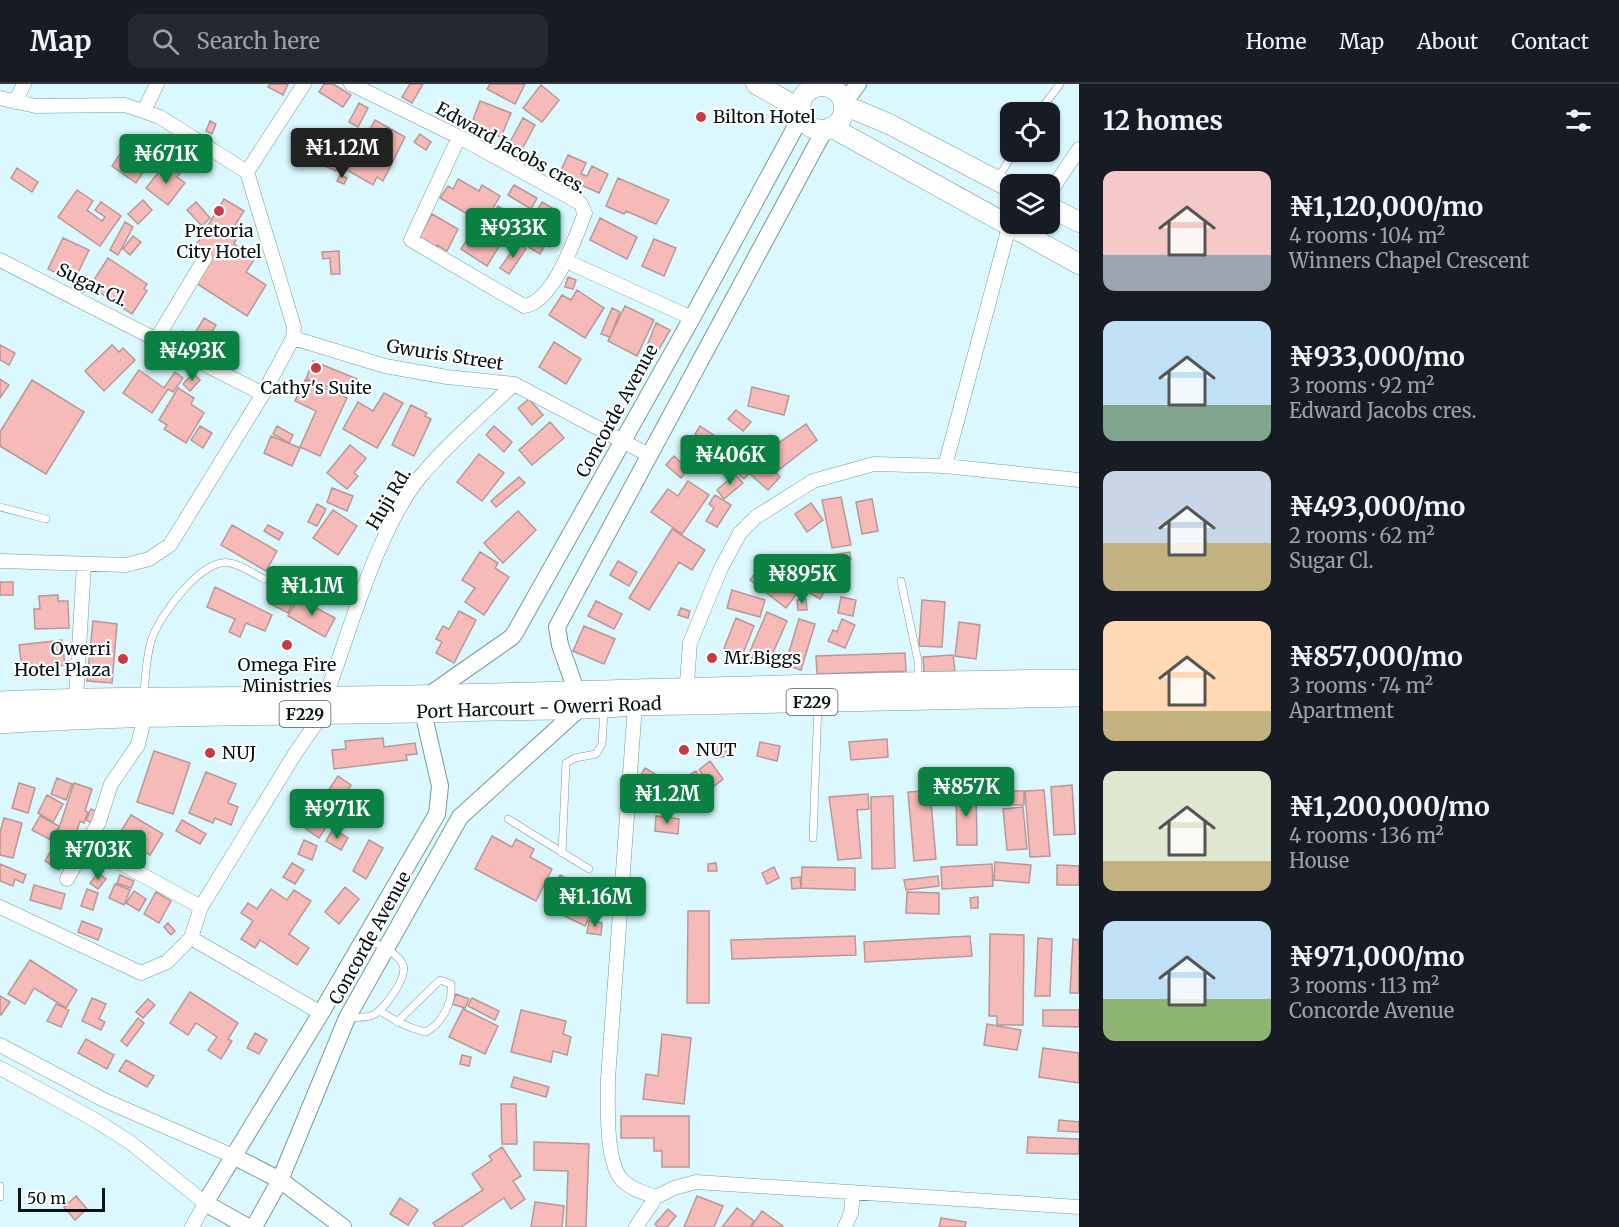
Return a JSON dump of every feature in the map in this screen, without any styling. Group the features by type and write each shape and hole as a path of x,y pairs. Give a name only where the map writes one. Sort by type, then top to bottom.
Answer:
{"main road":[{"path":"756,84 801,112 811,126 828,128 1000,222"},
{"path":"801,112 804,96 815,85 832,88 844,105 889,124 1000,182"},
{"path":"828,128 838,123 844,105"},
{"path":"1060,212 1079,222"},
{"path":"1022,234 1079,264"},
{"name":"Port Harcourt - Owerri Road","path":"0,723 144,707 578,701 686,697 918,682 1079,681"},
{"name":"Port Harcourt - Owerri Road","path":"578,701 604,707 686,697 818,701 1079,696"},
{"name":"Port Harcourt - Owerri Road","path":"0,702 76,698 144,707"}],"street":[{"path":"15,102 24,84"},
{"path":"144,111 157,84"},
{"path":"247,172 304,84"},
{"name":"Edward Jacobs cres.","path":"351,84 459,137 580,203 585,213 566,261 542,296 531,305 524,306 411,240 459,137"},
{"path":"844,105 858,84"},
{"path":"0,98 36,106 125,105 144,111 189,133 247,172 294,327 293,338 263,394 170,545 149,559 126,565 0,561"},
{"name":"Concorde Avenue","path":"192,1227 437,814 440,786 426,703 512,637 692,318 801,112"},
{"path":"578,701 560,645 557,627 828,128"},
{"path":"1060,177 1079,149"},
{"path":"945,466 1007,234"},
{"path":"157,338 205,258"},
{"name":"Sugar Cl.","path":"0,260 263,394"},
{"path":"566,261 692,318"},
{"name":"Gwuris Street","path":"293,338 385,366 447,377 514,384 649,455"},
{"name":"Huji Rd.","path":"191,938 201,907 325,704 378,553 403,502 428,470 514,384"},
{"path":"686,697 690,643 717,578 740,533 756,518 813,481 874,464 945,466 1079,480"},
{"path":"76,698 84,565"},
{"name":"Concorde Avenue","path":"254,1227 280,1180 347,1018 467,808 578,701"},
{"path":"635,705 608,1079 609,1131 615,1169 623,1181 638,1191 656,1197"},
{"path":"67,879 99,822 111,784 134,752 144,707"},
{"path":"104,854 201,907"},
{"path":"0,907 141,973 167,962 191,938 321,1013"},
{"path":"0,1045 104,1100 234,1156 280,1180 343,1227"},
{"path":"0,1068 95,1120 131,1143 205,1203 248,1227"},
{"path":"636,1227 656,1197 674,1188 696,1182 1079,1208"},
{"path":"844,1227 851,1213 853,1193"}],"lane":[{"path":"1046,102 1060,84"},
{"path":"0,507 46,519"},
{"path":"144,707 152,640 170,604 211,565 230,562 264,579"},
{"path":"901,581 918,661 918,682"},
{"path":"813,838 818,701"},
{"path":"562,853 566,763 575,758 596,754 602,744 604,707"},
{"path":"508,819 589,869"},
{"path":"347,1018 370,1016 380,1011 390,998 403,973 403,965 385,948 365,938"},
{"path":"380,1011 406,1028 426,1032 440,1022 452,994 451,984 440,980 397,1022"},
{"path":"0,1186 0,1197"}],"building":[{"path":"270,84 288,84 283,95 268,87"},
{"path":"324,84 333,84 351,95 343,107 319,92"},
{"path":"410,84 423,84 412,103 402,97"},
{"path":"490,84 525,84 515,104 487,89"},
{"path":"541,85 559,100 542,122 523,108"},
{"path":"480,101 511,113 501,137 471,125"},
{"path":"359,103 368,108 358,127 349,122"},
{"path":"523,118 535,125 521,151 509,144"},
{"path":"375,120 405,137 383,181 377,177 373,185 347,170"},
{"path":"210,121 216,124 212,134 206,131"},
{"path":"344,129 355,135 336,171 325,166"},
{"path":"420,134 431,142 426,150 414,142"},
{"path":"130,139 154,156 136,183 112,166"},
{"path":"169,139 178,149 172,154 163,145"},
{"path":"568,155 586,163 581,174 587,176 592,166 608,174 599,193 559,175"},
{"path":"172,165 181,172 177,177 185,183 168,205 146,188 162,168 167,171"},
{"path":"17,168 38,182 32,192 11,178"},
{"path":"340,175 347,178 344,184 337,181"},
{"path":"618,178 669,200 656,224 626,211 624,214 606,206"},
{"path":"458,179 479,191 482,185 500,196 484,224 440,198 448,186 453,189"},
{"path":"514,185 537,198 531,209 508,195"},
{"path":"77,190 93,201 87,210 102,221 105,217 95,210 101,202 121,216 100,246 58,217"},
{"path":"224,199 244,211 230,233 237,238 234,244 255,258 246,272 266,285 247,316 196,283 197,260 203,252 195,247"},
{"path":"143,200 152,210 138,224 128,214"},
{"path":"196,202 210,218 202,226 187,210"},
{"path":"542,202 554,209 546,222 560,230 549,247 545,245 540,254 488,223 498,206 529,225"},
{"path":"432,214 458,229 447,251 437,245 434,249 418,240"},
{"path":"600,218 637,237 627,259 590,240"},
{"path":"125,222 133,227 118,255 110,250"},
{"path":"478,223 503,240 487,266 461,249"},
{"path":"133,236 141,242 130,255 123,249"},
{"path":"63,238 89,250 74,281 48,269"},
{"path":"654,239 676,248 664,276 642,266"},
{"path":"518,243 526,249 509,274 500,268"},
{"path":"339,251 340,274 331,274 330,258 323,259 322,252"},
{"path":"108,258 147,284 144,289 147,291 132,314 90,286"},
{"path":"78,276 89,281 84,292 72,286"},
{"path":"568,277 576,280 573,289 565,287"},
{"path":"577,290 604,308 585,338 549,315 562,295 571,300"},
{"path":"625,306 654,320 637,356 608,341"},
{"path":"612,308 620,312 610,337 601,334"},
{"path":"204,318 216,325 207,340 195,333"},
{"path":"656,323 670,330 658,351 647,346"},
{"path":"183,331 195,339 190,347 178,339"},
{"path":"199,341 218,351 213,361 194,350"},
{"path":"554,342 581,359 566,384 539,367"},
{"path":"0,345 15,353 9,365 0,360"},
{"path":"112,345 119,352 123,348 135,360 104,391 85,371"},
{"path":"313,361 357,379 351,395 306,379"},
{"path":"139,370 164,388 175,372 183,378 173,392 168,389 152,413 123,393"},
{"path":"193,373 200,380 190,391 183,384"},
{"path":"0,379 9,385 0,398"},
{"path":"32,380 84,412 46,474 0,446 0,432"},
{"path":"305,380 347,398 320,456 300,447 316,411 295,401"},
{"path":"752,387 789,396 784,415 748,406"},
{"path":"178,388 194,398 191,404 204,413 186,443 164,429 167,425 159,420"},
{"path":"384,393 403,403 377,448 343,429 358,402 373,411"},
{"path":"529,399 543,415 532,425 518,408"},
{"path":"411,405 427,413 425,416 431,419 414,456 392,445"},
{"path":"736,410 751,422 743,431 728,419"},
{"path":"550,422 564,438 532,465 519,450"},
{"path":"806,424 817,440 780,469 767,451"},
{"path":"200,426 212,433 203,448 191,440"},
{"path":"277,426 293,435 289,443 273,434"},
{"path":"494,426 512,442 504,452 486,435"},
{"path":"700,426 715,436 710,443 695,434"},
{"path":"271,436 300,448 292,466 264,453"},
{"path":"350,445 366,458 354,473 358,476 347,489 327,473"},
{"path":"479,454 504,473 482,501 457,482"},
{"path":"745,454 757,463 752,469 741,460"},
{"path":"674,456 688,469 681,478 666,465"},
{"path":"762,459 780,477 768,490 749,473 744,479 734,470 741,462 751,471"},
{"path":"735,474 743,483 724,499 717,490"},
{"path":"519,477 525,483 496,507 491,501"},
{"path":"688,481 709,495 682,534 651,512 668,489 678,496"},
{"path":"332,488 353,496 347,511 327,502"},
{"path":"715,495 731,505 717,527 706,521 714,508 709,504"},
{"path":"841,497 851,545 832,548 822,500"},
{"path":"872,499 878,531 862,534 856,502"},
{"path":"811,503 823,520 807,532 795,514"},
{"path":"317,504 326,509 317,526 308,522"},
{"path":"333,510 357,526 338,555 313,538"},
{"path":"518,511 536,530 503,563 484,543"},
{"path":"232,525 277,551 266,571 221,545"},
{"path":"268,525 283,533 279,540 264,531"},
{"path":"672,529 705,550 692,570 679,562 649,610 629,598"},
{"path":"480,552 498,563 495,568 509,577 484,615 465,602 475,588 462,580"},
{"path":"850,552 851,559 832,563 831,555"},
{"path":"786,559 809,579 798,592 775,573"},
{"path":"618,561 637,572 629,586 610,575"},
{"path":"823,562 837,570 820,599 806,591"},
{"path":"760,567 796,595 786,608 750,580"},
{"path":"292,569 300,575 290,590 282,584"},
{"path":"303,576 317,585 310,596 296,588"},
{"path":"0,582 13,582 13,595 0,595"},
{"path":"215,587 272,615 265,631 246,623 240,637 229,632 235,619 207,607"},
{"path":"278,588 295,597 288,613 271,604"},
{"path":"732,590 765,600 760,617 727,608"},
{"path":"58,595 58,601 68,601 69,628 35,629 34,609 40,609 39,596"},
{"path":"841,597 856,600 853,616 838,613"},
{"path":"298,598 335,618 325,637 288,616"},
{"path":"806,599 807,610 798,610 797,600"},
{"path":"922,600 945,602 942,647 919,646"},
{"path":"596,601 622,614 614,629 588,616"},
{"path":"681,608 690,611 688,618 678,615"},
{"path":"459,611 476,620 454,663 436,653 442,642 436,639 443,626 449,629"},
{"path":"767,612 787,621 768,664 748,656"},
{"path":"736,618 754,626 742,656 724,648"},
{"path":"799,619 815,624 801,670 785,665"},
{"path":"842,619 855,625 845,648 828,641 833,630 837,632"},
{"path":"93,621 117,624 112,683 87,681"},
{"path":"959,622 980,625 976,659 955,656"},
{"path":"584,626 615,639 604,664 573,651"},
{"path":"62,640 65,665 22,669 19,645"},
{"path":"905,653 906,671 817,674 816,656"},
{"path":"953,655 955,671 924,673 923,657"},
{"path":"383,738 384,747 415,743 417,754 406,755 407,760 334,769 332,750 346,749 345,741"},
{"path":"887,739 888,757 851,760 849,742"},
{"path":"726,741 728,756 716,758 714,743"},
{"path":"760,742 780,746 777,761 757,756"},
{"path":"154,751 190,763 173,814 137,802"},
{"path":"710,761 723,779 712,788 699,770"},
{"path":"645,768 657,775 646,793 634,786"},
{"path":"696,771 707,791 693,798 683,778"},
{"path":"206,772 236,784 228,803 238,807 231,825 215,818 213,823 189,813"},
{"path":"338,776 351,785 340,802 358,814 348,827 333,817 319,838 306,829 323,806 312,798 317,792 324,797"},
{"path":"57,778 72,784 66,800 51,794"},
{"path":"19,783 35,788 28,813 12,808"},
{"path":"74,783 92,789 85,811 88,812 84,823 80,821 72,846 55,840"},
{"path":"1072,785 1075,834 1054,835 1051,787"},
{"path":"956,790 976,790 977,845 957,845"},
{"path":"1044,790 1050,856 1030,857 1025,791"},
{"path":"930,791 936,859 914,861 908,792"},
{"path":"1005,791 1024,791 1024,805 1005,805"},
{"path":"350,792 366,800 360,812 344,803"},
{"path":"868,794 869,809 857,810 861,858 838,860 829,797"},
{"path":"47,795 63,804 53,822 38,813"},
{"path":"893,796 895,868 872,869 871,797"},
{"path":"1023,807 1027,849 1007,850 1003,809"},
{"path":"91,809 100,813 95,825 86,820"},
{"path":"131,815 163,834 150,855 118,836"},
{"path":"40,816 59,826 51,840 32,830"},
{"path":"656,816 679,819 678,834 655,831"},
{"path":"4,818 22,823 13,858 0,855 0,833"},
{"path":"182,820 206,834 200,844 176,831"},
{"path":"333,829 348,838 341,850 326,841"},
{"path":"97,835 105,838 96,864 87,861"},
{"path":"492,836 512,847 516,839 534,849 530,857 552,869 536,901 475,869"},
{"path":"304,840 317,846 312,860 298,854"},
{"path":"369,840 383,848 366,879 353,871"},
{"path":"52,849 67,857 59,870 45,861"},
{"path":"995,862 1031,865 1029,883 994,880"},
{"path":"292,863 304,870 295,884 283,877"},
{"path":"716,863 717,871 708,871 708,864"},
{"path":"0,864 26,875 23,883 15,879 13,886 0,881"},
{"path":"992,864 993,886 942,889 941,867"},
{"path":"1057,865 1079,866 1079,885 1057,885"},
{"path":"774,867 779,878 767,884 762,873"},
{"path":"802,867 855,868 855,890 801,888"},
{"path":"98,873 106,879 98,889 90,883"},
{"path":"120,875 134,881 131,888 117,883"},
{"path":"560,875 600,896 585,926 544,906"},
{"path":"938,876 939,886 906,890 904,880"},
{"path":"800,877 801,888 792,889 791,878"},
{"path":"115,884 130,890 124,905 109,898"},
{"path":"34,885 65,894 61,909 30,900"},
{"path":"345,887 359,899 339,924 325,912"},
{"path":"87,889 98,893 93,910 81,906"},
{"path":"271,889 287,900 294,890 311,901 289,934 309,948 297,965 260,940 255,948 241,939 253,921 241,913 248,903 257,909"},
{"path":"134,891 146,899 139,911 126,903"},
{"path":"156,892 171,901 159,923 144,914"},
{"path":"907,892 939,893 939,914 906,913"},
{"path":"978,897 978,908 971,908 970,898"},
{"path":"688,911 709,911 709,1003 687,1003"},
{"path":"82,921 102,929 98,940 78,932"},
{"path":"589,921 602,923 601,935 587,933"},
{"path":"168,923 175,931 171,935 164,927"},
{"path":"990,934 1024,935 1023,1025 997,1025 997,1016 989,1016"},
{"path":"855,936 856,955 732,959 731,940"},
{"path":"970,936 972,956 865,962 864,942"},
{"path":"1038,938 1052,939 1050,996 1035,996"},
{"path":"1073,939 1079,940 1079,993 1070,993"},
{"path":"30,960 77,990 66,1008 34,988 25,1004 8,994"},
{"path":"190,992 238,1023 228,1039 232,1041 221,1059 208,1050 217,1037 196,1023 188,1035 170,1023"},
{"path":"456,994 469,999 465,1008 452,1004"},
{"path":"0,996 10,1002 1,1015 0,1014"},
{"path":"92,998 106,1004 99,1019 105,1022 101,1030 82,1021"},
{"path":"472,998 499,1011 495,1020 468,1006"},
{"path":"148,999 155,1005 143,1018 136,1012"},
{"path":"56,1004 69,1010 61,1027 47,1021"},
{"path":"463,1009 498,1026 485,1054 449,1037"},
{"path":"521,1010 566,1021 563,1034 571,1037 567,1055 553,1051 551,1062 511,1052"},
{"path":"1043,1010 1079,1010 1079,1027 1043,1026"},
{"path":"138,1018 144,1023 127,1046 121,1041"},
{"path":"987,1024 1021,1030 1017,1050 984,1045"},
{"path":"255,1033 267,1040 259,1054 247,1048"},
{"path":"662,1034 691,1038 684,1104 643,1099 646,1074 658,1076"},
{"path":"86,1039 114,1055 107,1069 78,1053"},
{"path":"1043,1048 1079,1053 1079,1083 1039,1077"},
{"path":"462,1055 471,1057 469,1066 460,1064"},
{"path":"126,1060 154,1076 147,1087 119,1071"},
{"path":"514,1077 549,1087 546,1097 511,1087"},
{"path":"501,1104 516,1104 517,1144 502,1144"},
{"path":"621,1116 689,1116 689,1167 662,1167 662,1151 654,1151 654,1138 621,1138"},
{"path":"1059,1120 1079,1122 1079,1132 1058,1131"},
{"path":"1028,1137 1079,1139 1079,1154 1027,1153"},
{"path":"534,1142 589,1144 586,1227 566,1227 568,1171 534,1170"},
{"path":"502,1147 521,1176 513,1181 525,1199 511,1209 504,1198 461,1227 436,1227 433,1223 483,1190 472,1174 492,1160 489,1156"},
{"path":"76,1196 87,1209 75,1220 64,1207"},
{"path":"697,1196 723,1206 714,1227 684,1227"},
{"path":"400,1198 418,1210 408,1225 390,1214"},
{"path":"535,1202 564,1206 562,1227 531,1227"},
{"path":"737,1208 754,1221 750,1227 722,1227"},
{"path":"668,1209 676,1216 667,1227 658,1227 655,1224"},
{"path":"762,1211 783,1226 751,1227"},
{"path":"941,1218 966,1222 965,1227 939,1227"}],"place":[{"name":"Bilton Hotel","path":"701,117"},
{"name":"Pretoria City Hotel","path":"219,211"},
{"name":"Cathy's Suite","path":"316,368"},
{"name":"Omega Fire Ministries","path":"287,645"},
{"name":"Mr.Biggs","path":"712,658"},
{"name":"Owerri Hotel Plaza","path":"123,659"},
{"name":"NUT","path":"684,750"},
{"name":"NUJ","path":"210,753"}]}
